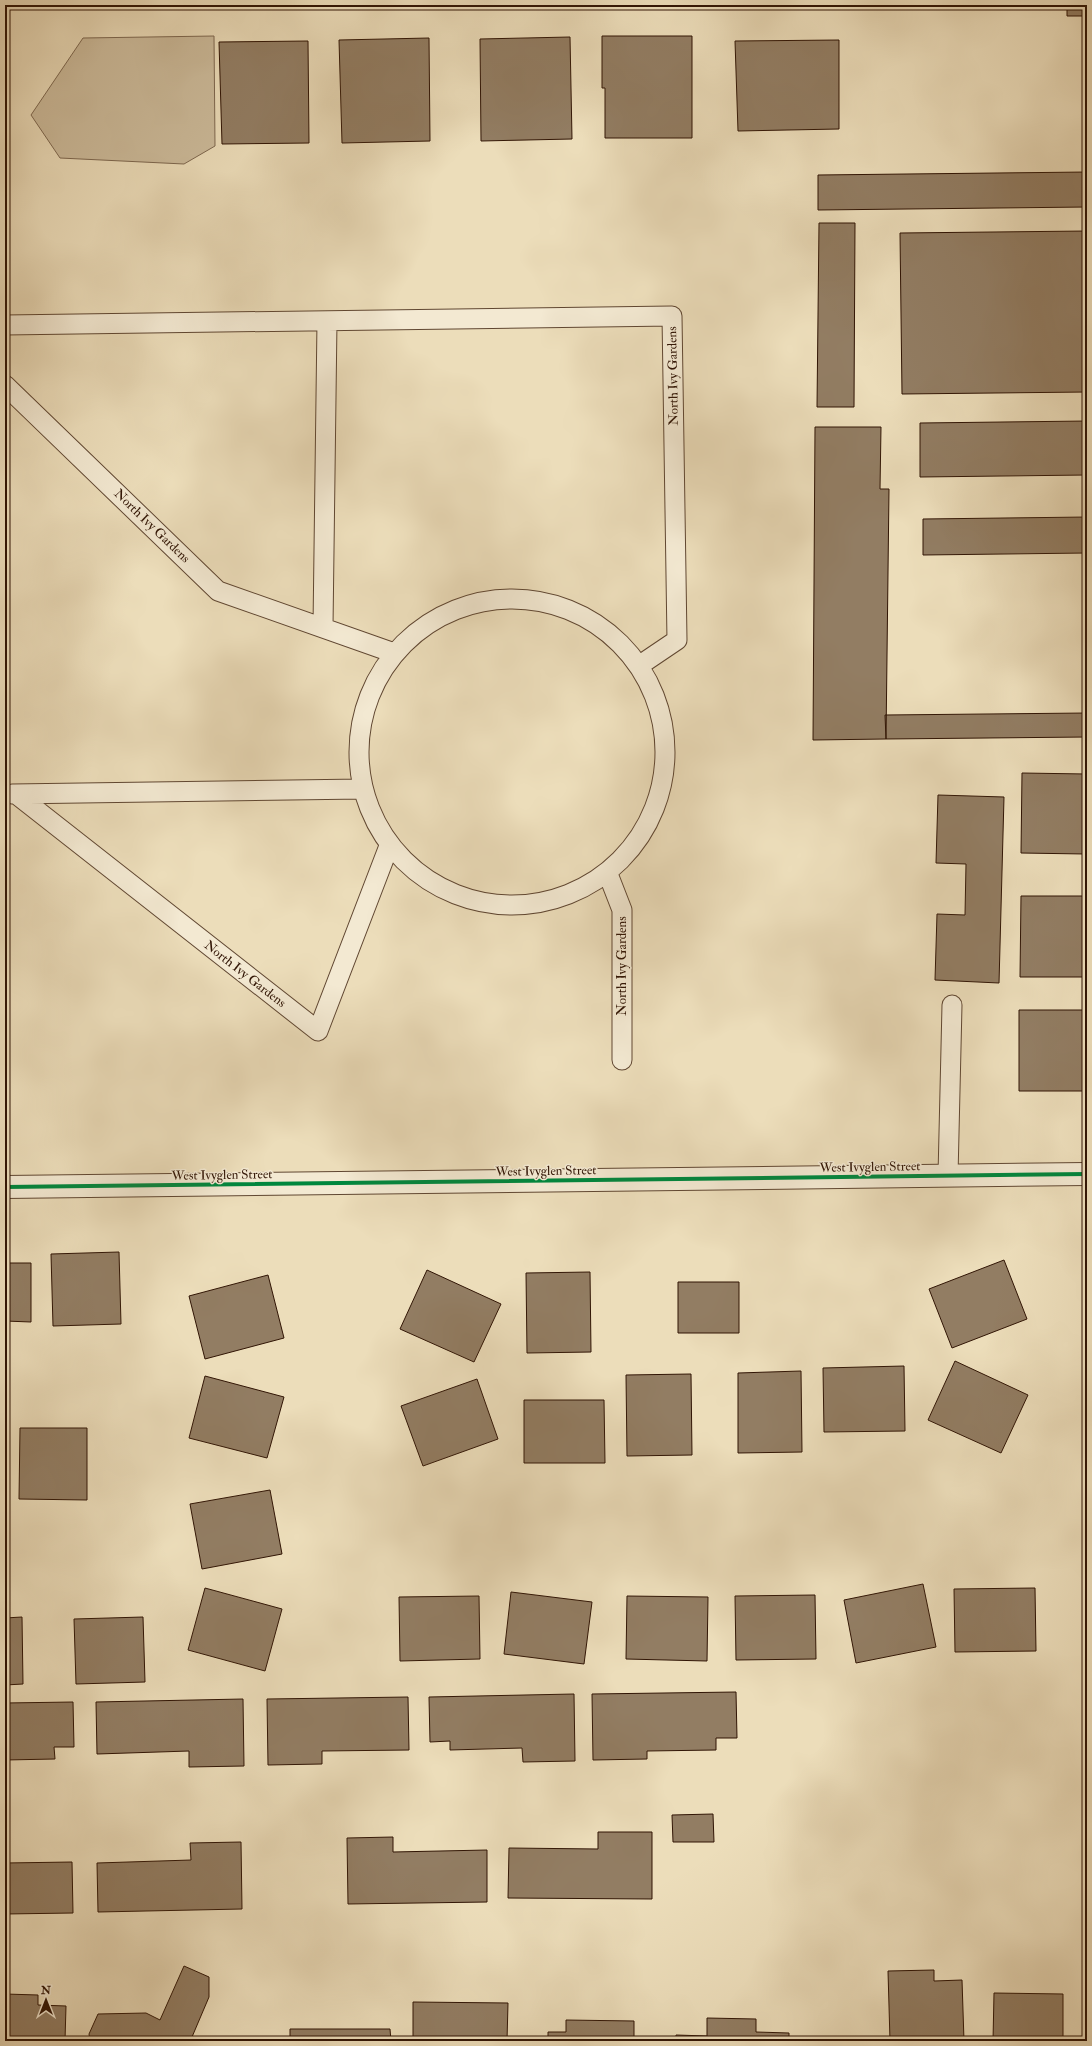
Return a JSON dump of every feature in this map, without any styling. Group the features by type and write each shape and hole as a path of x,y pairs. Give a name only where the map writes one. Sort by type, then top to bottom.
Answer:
{"street":[{"name":"West Ivyglen Street","path":"5,1187 1087,1174"}],"lane":[{"name":"North Ivy Gardens","path":"5,325 672,316 677,640 640,665"},
{"path":"323,627 327,321"},
{"name":"North Ivy Gardens","path":"5,385 218,591 394,653"},
{"path":"520,598 566,608 607,630 640,665 660,706 667,752 660,798 640,840 608,874 565,897 517,906 476,901 469,900 425,880 389,846 373,819 362,789 358,741 368,694 394,653 430,622 473,603 520,598"},
{"name":"North Ivy Gardens","path":"11,794 362,789"},
{"name":"North Ivy Gardens","path":"11,794 318,1031 389,846"},
{"name":"North Ivy Gardens","path":"608,874 622,910 622,1060"},
{"path":"948,1176 952,1005"}],"shaded area":[{"path":"214,36 215,146 184,164 60,158 31,115 83,38"}],"building":[{"path":"1067,5 1087,5 1087,16 1067,16"},
{"path":"602,36 692,36 692,138 605,138 605,88 602,88"},
{"path":"570,37 572,139 481,141 480,39"},
{"path":"429,38 430,141 342,143 339,40"},
{"path":"839,40 839,129 738,131 735,41"},
{"path":"308,41 309,143 222,144 219,42"},
{"path":"1087,172 1087,207 818,210 818,175"},
{"path":"819,223 855,223 854,407 817,407"},
{"path":"1087,231 1087,392 902,394 900,233"},
{"path":"1087,421 1087,475 920,477 920,423"},
{"path":"815,427 881,427 880,489 889,489 886,739 813,740"},
{"path":"1087,517 1087,553 923,555 923,519"},
{"path":"1087,713 1087,737 886,739 885,715"},
{"path":"1022,773 1086,774 1085,854 1021,853"},
{"path":"938,795 1004,797 999,983 935,980 937,914 965,915 966,864 936,863"},
{"path":"1021,896 1085,896 1085,977 1020,977"},
{"path":"1019,1010 1084,1010 1084,1091 1019,1091"},
{"path":"119,1252 121,1324 53,1326 51,1254"},
{"path":"1004,1260 1027,1319 952,1348 929,1289"},
{"path":"5,1263 31,1263 31,1322 5,1321"},
{"path":"427,1270 501,1304 474,1362 400,1329"},
{"path":"590,1272 591,1352 527,1353 526,1273"},
{"path":"268,1275 284,1338 205,1359 189,1296"},
{"path":"678,1282 739,1282 739,1333 678,1333"},
{"path":"955,1361 1028,1395 1001,1453 928,1420"},
{"path":"904,1366 905,1431 824,1432 823,1368"},
{"path":"801,1371 802,1452 738,1453 738,1373"},
{"path":"691,1374 692,1455 627,1456 626,1375"},
{"path":"205,1376 284,1397 267,1458 189,1438"},
{"path":"477,1379 498,1439 423,1466 401,1406"},
{"path":"524,1400 604,1400 605,1463 524,1463"},
{"path":"20,1428 87,1428 87,1500 19,1499"},
{"path":"270,1490 282,1554 202,1569 190,1504"},
{"path":"923,1584 936,1647 856,1663 844,1600"},
{"path":"205,1588 282,1609 265,1671 188,1650"},
{"path":"1035,1588 1036,1651 955,1652 954,1589"},
{"path":"511,1592 592,1602 584,1664 504,1654"},
{"path":"815,1595 816,1659 736,1660 735,1596"},
{"path":"479,1596 480,1659 400,1661 399,1597"},
{"path":"627,1596 708,1597 707,1661 626,1659"},
{"path":"22,1617 23,1684 5,1685 5,1618"},
{"path":"143,1617 145,1682 76,1684 74,1619"},
{"path":"736,1692 737,1738 716,1738 716,1750 647,1751 647,1759 593,1760 592,1694"},
{"path":"574,1694 575,1761 523,1762 522,1748 450,1750 450,1741 430,1742 429,1697"},
{"path":"408,1697 409,1750 322,1751 322,1764 268,1765 267,1699"},
{"path":"243,1699 244,1766 189,1767 189,1751 97,1754 96,1702"},
{"path":"73,1702 74,1747 54,1747 55,1759 5,1760 5,1703"},
{"path":"713,1814 714,1842 673,1842 672,1815"},
{"path":"598,1832 652,1832 652,1899 508,1898 509,1848 598,1849"},
{"path":"393,1837 393,1852 487,1850 487,1902 348,1904 347,1838"},
{"path":"241,1842 242,1909 98,1912 97,1863 191,1860 190,1843"},
{"path":"72,1862 73,1913 5,1914 5,1863"},
{"path":"1087,1929 1087,2040 1086,2040"},
{"path":"184,1966 209,1977 209,1997 192,2037 199,2041 90,2041 89,2034 98,2014 146,2013 160,2020"},
{"path":"934,1970 934,1981 962,1980 964,2041 890,2041 888,1971"},
{"path":"994,1993 1063,1994 1063,2041 993,2041"},
{"path":"5,1994 38,1995 38,2005 66,2006 65,2041 5,2041"},
{"path":"413,2002 508,2003 507,2041 413,2041"},
{"path":"707,2018 756,2019 756,2032 789,2033 789,2041 676,2041 676,2035 707,2036"},
{"path":"566,2020 634,2021 634,2041 548,2041 548,2032 566,2032"},
{"path":"290,2029 390,2029 391,2041 290,2041"}],"cycle path":[{"path":"5,1187 1087,1174"}]}
